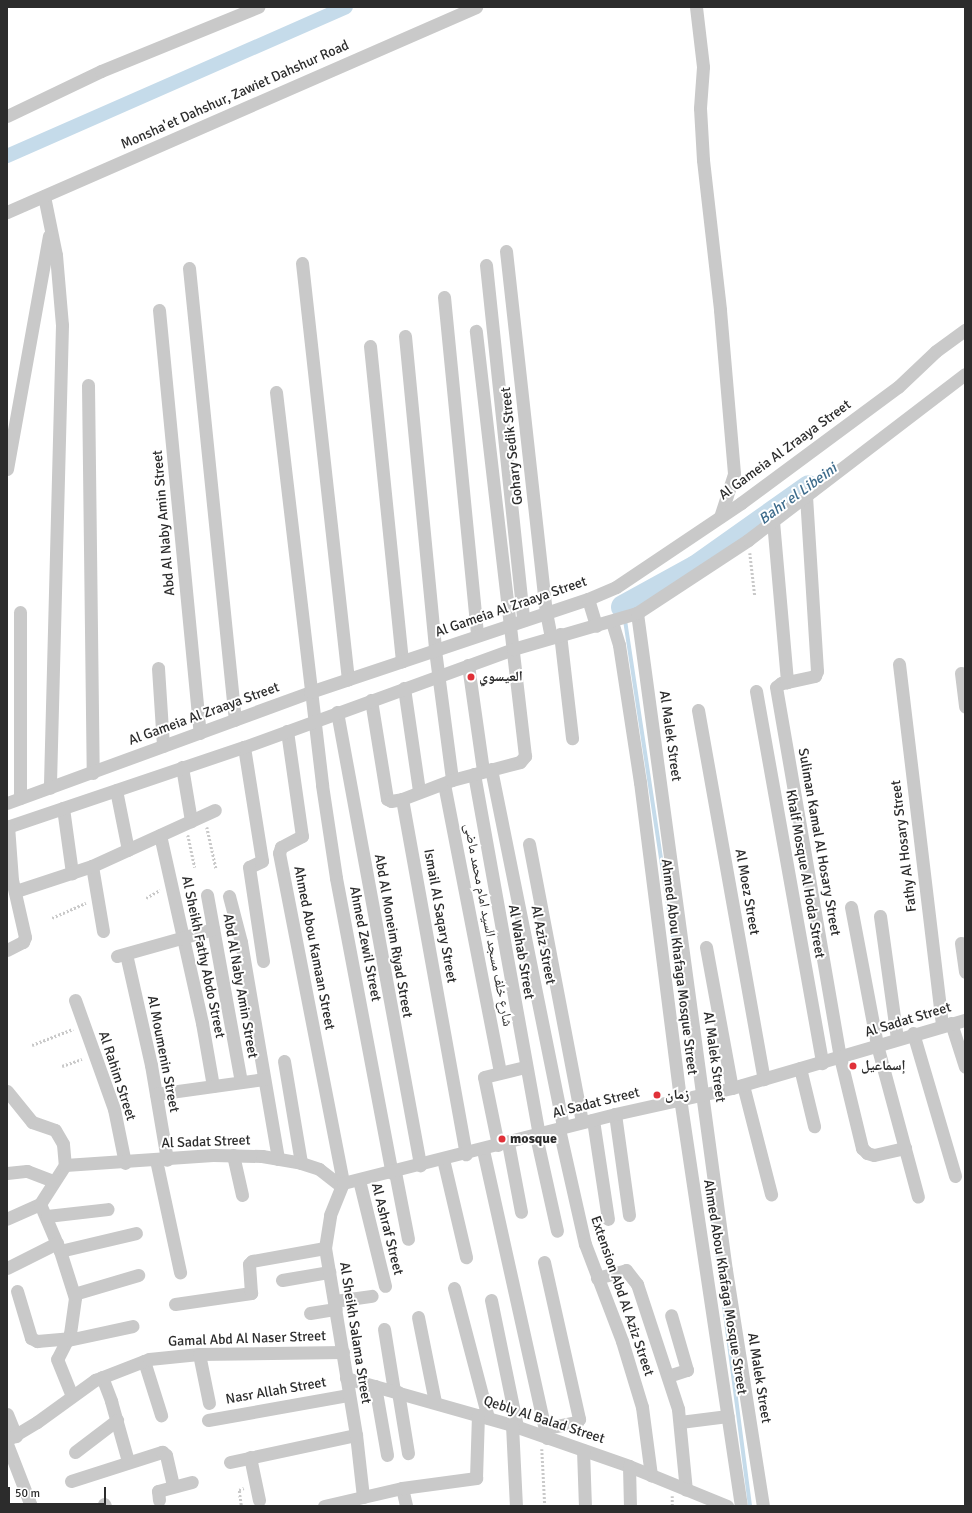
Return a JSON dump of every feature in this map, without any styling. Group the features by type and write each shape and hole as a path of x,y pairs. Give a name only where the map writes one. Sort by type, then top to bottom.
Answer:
{"street":[{"path":"7,116 101,71 258,7"},
{"name":"Monsha'et Dahshur, Zawiet Dahshur Road","path":"7,212 476,7"},
{"path":"696,7 703,67 700,102 703,160 720,310 734,474 720,517"},
{"path":"44,196 51,227 62,325 50,788"},
{"path":"7,469 8,455 51,227"},
{"name":"Gohary Sedik Street","path":"506,251 546,612 556,636 572,738"},
{"path":"302,263 348,679"},
{"path":"486,265 523,620"},
{"path":"189,268 235,720"},
{"path":"444,296 477,635"},
{"name":"Abd Al Naby Amin Street","path":"159,310 200,733"},
{"name":"Al Gameia Al Zraaya Street","path":"7,803 310,692 588,599 616,587 720,517 898,386 936,351 965,330"},
{"path":"372,700 387,799 391,801 402,799 419,791 483,771 520,762 525,756 476,331"},
{"name":"شارع خلف مسجد السيد امام محمد ماضى","path":"405,336 448,782 500,1072"},
{"path":"370,346 402,661"},
{"path":"7,950 23,942 25,937 14,898 8,826 244,747 513,648 612,622 637,613 748,540 965,374"},
{"path":"88,385 93,772"},
{"name":"Ahmed Zewil Street","path":"276,392 310,692 316,721 336,878 393,1172 408,1239"},
{"path":"773,521 787,682 816,675 806,496"},
{"path":"588,599 596,626"},
{"path":"20,612 20,798"},
{"name":"Al Malek Street","path":"637,613 701,1095 763,1506"},
{"name":"Ahmed Abou Khafaga Mosque Street","path":"612,622 619,645 640,782 682,1098 741,1506"},
{"name":"Fathy Al Hosary Street","path":"899,664 946,1024 965,1067"},
{"name":"Al Aziz Street","path":"468,665 483,771 561,1128"},
{"path":"158,668 163,746"},
{"path":"961,673 965,708"},
{"name":"Suliman Kamal Al Hosary Street","path":"787,682 776,687 840,1057"},
{"path":"404,688 419,791"},
{"name":"Khalf Mosque Al Hoda Street","path":"756,691 822,1063"},
{"name":"Al Moez Street","path":"698,710 764,1078"},
{"name":"Abd Al Moneim Riyad Street","path":"337,712 420,1165"},
{"name":"Ahmed Abou Kamaan Street","path":"287,731 302,836 281,847 279,852 348,1183"},
{"path":"244,747 262,861 249,867 263,962"},
{"path":"182,767 188,822"},
{"name":"Al Wahab Street","path":"483,771 525,1067 537,1135 558,1231"},
{"path":"116,790 128,850"},
{"name":"Ismail Al Saqary Street","path":"402,799 466,1154"},
{"path":"63,808 72,873"},
{"path":"14,898 92,866 210,813"},
{"name":"Al Sheikh Fathy Abdo Street","path":"160,835 202,1023 213,1086"},
{"path":"529,844 608,1219"},
{"path":"92,866 104,931"},
{"name":"Abd Al Naby Amin Street","path":"207,895 241,1082"},
{"path":"229,896 241,942 278,1159"},
{"path":"851,907 877,1045 918,1197"},
{"path":"880,916 897,1038"},
{"path":"183,938 213,929"},
{"name":"Al Moumenin Street","path":"180,1272 161,1160 156,1094 121,955 183,938"},
{"path":"962,943 965,972"},
{"path":"706,947 738,1086 771,1194"},
{"name":"Al Rahim Street","path":"75,1000 114,1109 125,1163"},
{"name":"Al Sadat Street","path":"65,1165 125,1163 233,1155 278,1159 301,1163 319,1169 348,1183 483,1150 615,1114 738,1086 822,1063 913,1033 965,1020"},
{"path":"913,1033 955,1176"},
{"path":"840,1057 862,1148 867,1153 874,1155 905,1148"},
{"path":"284,1061 301,1163"},
{"path":"521,1212 484,1076 525,1067"},
{"path":"800,1068 814,1126"},
{"path":"156,1094 264,1078"},
{"path":"7,1091 12,1110 32,1122 56,1130 63,1144 65,1165 53,1181 40,1204 7,1219"},
{"path":"615,1114 630,1215"},
{"name":"Extension Abd Al Aziz Street","path":"561,1128 580,1225 597,1278 622,1341 642,1407 651,1475"},
{"path":"483,1150 545,1434 577,1422 579,1419 544,1262"},
{"path":"233,1155 242,1195"},
{"path":"443,1160 466,1257"},
{"path":"7,1173 27,1170 53,1181"},
{"name":"Al Sheikh Salama Street","path":"348,1183 330,1215 325,1248 336,1305 346,1378 356,1435 363,1497"},
{"name":"Al Ashraf Street","path":"348,1183 385,1286"},
{"path":"40,1204 47,1216 59,1247 74,1294 68,1339 57,1359 72,1396"},
{"path":"47,1216 108,1209"},
{"path":"7,1268 59,1247 136,1233"},
{"path":"175,1304 251,1293 249,1264 252,1261 325,1248"},
{"path":"597,1278 623,1270 630,1273 641,1294 668,1376 680,1422 686,1490"},
{"path":"282,1280 329,1272"},
{"path":"74,1294 138,1275"},
{"path":"330,1505 402,1488 476,1478 483,1417 454,1288"},
{"path":"17,1291 31,1338 41,1341 68,1339 133,1326"},
{"path":"310,1313 372,1296"},
{"path":"491,1300 514,1426 516,1506"},
{"path":"668,1376 687,1370 671,1315"},
{"path":"418,1317 435,1402"},
{"path":"384,1329 408,1453"},
{"name":"Gamal Abd Al Naser Street","path":"10,1440 102,1376 144,1361 199,1354 343,1352"},
{"path":"199,1354 209,1403"},
{"path":"144,1361 161,1415"},
{"path":"102,1376 117,1420 128,1461"},
{"name":"Qebly Al Balad Street","path":"346,1378 545,1434 727,1506"},
{"path":"375,1386 387,1455"},
{"name":"Nasr Allah Street","path":"208,1420 349,1394"},
{"path":"7,1414 10,1440 31,1506"},
{"path":"680,1422 728,1416"},
{"path":"74,1452 117,1420"},
{"path":"230,1462 356,1435"},
{"path":"583,1450 585,1506"},
{"path":"71,1481 128,1461 165,1453 173,1486"},
{"path":"250,1457 259,1500"},
{"path":"629,1466 630,1506"},
{"path":"159,1500 158,1491 192,1482"},
{"path":"402,1488 406,1506"}],"path":[{"path":"748,540 755,596"},
{"path":"210,813 216,868"},
{"path":"188,822 195,868"},
{"path":"52,918 98,898"},
{"path":"32,1045 83,1025"},
{"path":"62,1066 95,1054"},
{"path":"545,1434 545,1506"}],"waterway":[{"path":"7,156 346,7"},
{"name":"Bahr el Libeini","path":"623,607 696,567 809,487"},
{"path":"623,607 687,1028"},
{"path":"713,1221 750,1506"}],"place":[{"name":"العيسوي","path":"471,677"},
{"name":"إسماعيل","path":"853,1066"},
{"name":"زمان","path":"657,1095"},
{"name":"mosque","path":"502,1139"}]}
